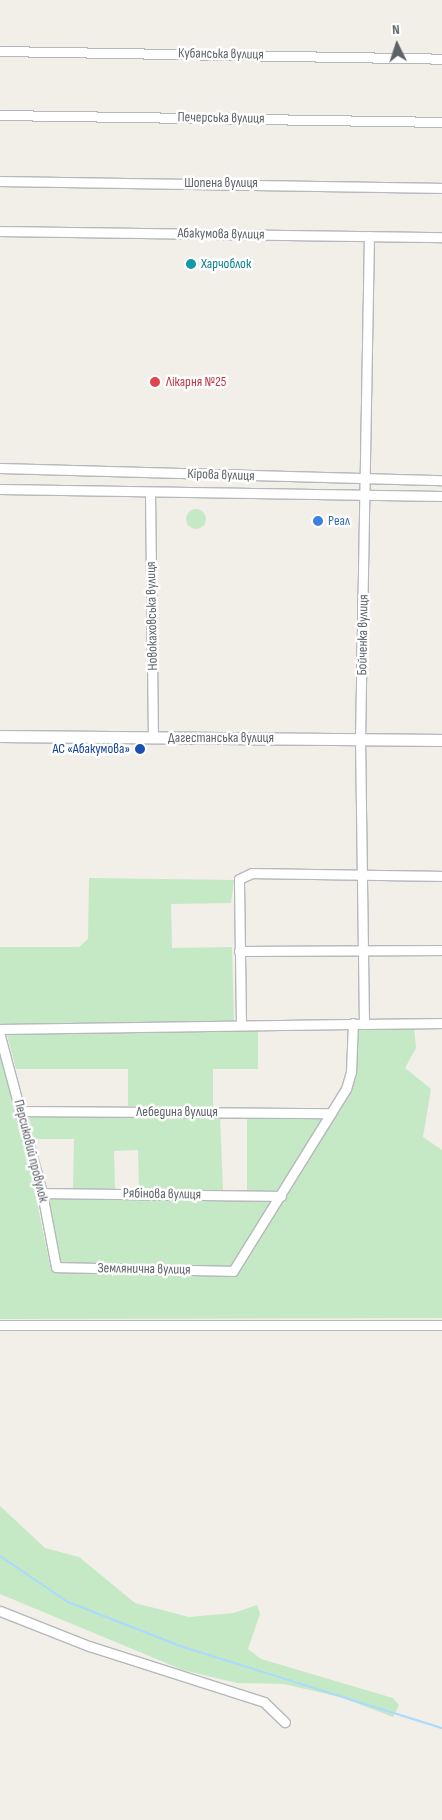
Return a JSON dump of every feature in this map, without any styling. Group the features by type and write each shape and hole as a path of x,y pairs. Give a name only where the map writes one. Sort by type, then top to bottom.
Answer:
{"street":[{"name":"Кубанська вулиця","path":"0,51 442,59"},
{"name":"Печерська вулиця","path":"0,115 442,122"},
{"name":"Шопена вулиця","path":"0,181 442,188"},
{"name":"Абакумова вулиця","path":"0,231 442,237"},
{"name":"Бойченка вулиця","path":"364,1024 360,740 366,495 368,236"},
{"name":"Кірова вулиця","path":"0,468 442,480"},
{"name":"Кірова вулиця","path":"0,489 150,494 442,496"},
{"name":"Новокаховська вулиця","path":"150,494 153,738"},
{"name":"Дагестанська вулиця","path":"0,736 442,740"},
{"path":"241,1025 238,887 245,876 442,876"},
{"path":"239,951 442,950"},
{"path":"0,1029 442,1023"},
{"path":"280,1196 331,1113 351,1072 353,1024"},
{"name":"Персиковий провулок","path":"0,1036 22,1111 42,1193 56,1267"},
{"name":"Лебедина вулиця","path":"22,1111 331,1113"},
{"name":"Рябінова вулиця","path":"42,1193 280,1196"},
{"name":"Землянична вулиця","path":"56,1267 233,1271 280,1196"},
{"path":"0,1325 442,1325"},
{"path":"0,1611 89,1646 264,1702 285,1722"}],"green space":[{"path":"196,509 203,512 206,519 203,526 196,529 189,526 186,519 189,512"},
{"path":"89,878 234,880 231,903 171,904 172,948 232,947 234,1022 0,1026 0,947 79,947 88,939"},
{"path":"414,1028 416,1048 405,1068 431,1089 423,1137 442,1150 442,1318 0,1319 0,1051 18,1111 51,1270 233,1275 356,1078 358,1029"},
{"path":"12,1031 258,1031 258,1069 213,1069 213,1107 128,1106 128,1069 16,1069 7,1035"},
{"path":"28,1114 220,1115 223,1191 139,1190 138,1150 114,1151 115,1190 73,1189 74,1139 34,1139"},
{"path":"251,1115 326,1116 281,1192 247,1191 247,1120"},
{"path":"46,1196 277,1198 232,1268 58,1264"},
{"path":"0,1506 45,1548 79,1557 135,1603 189,1617 234,1613 257,1605 260,1614 248,1649 261,1659 393,1698 399,1705 393,1717 340,1697 284,1684 237,1683 183,1670 0,1594"}],"waterway":[{"path":"0,1556 68,1602 180,1646 442,1728"}],"place":[{"name":"Харчоблок","path":"191,264"},
{"name":"Лікарня №25","path":"155,382"},
{"name":"Реал","path":"318,521"},
{"name":"АС «Абакумова»","path":"140,749"}]}
